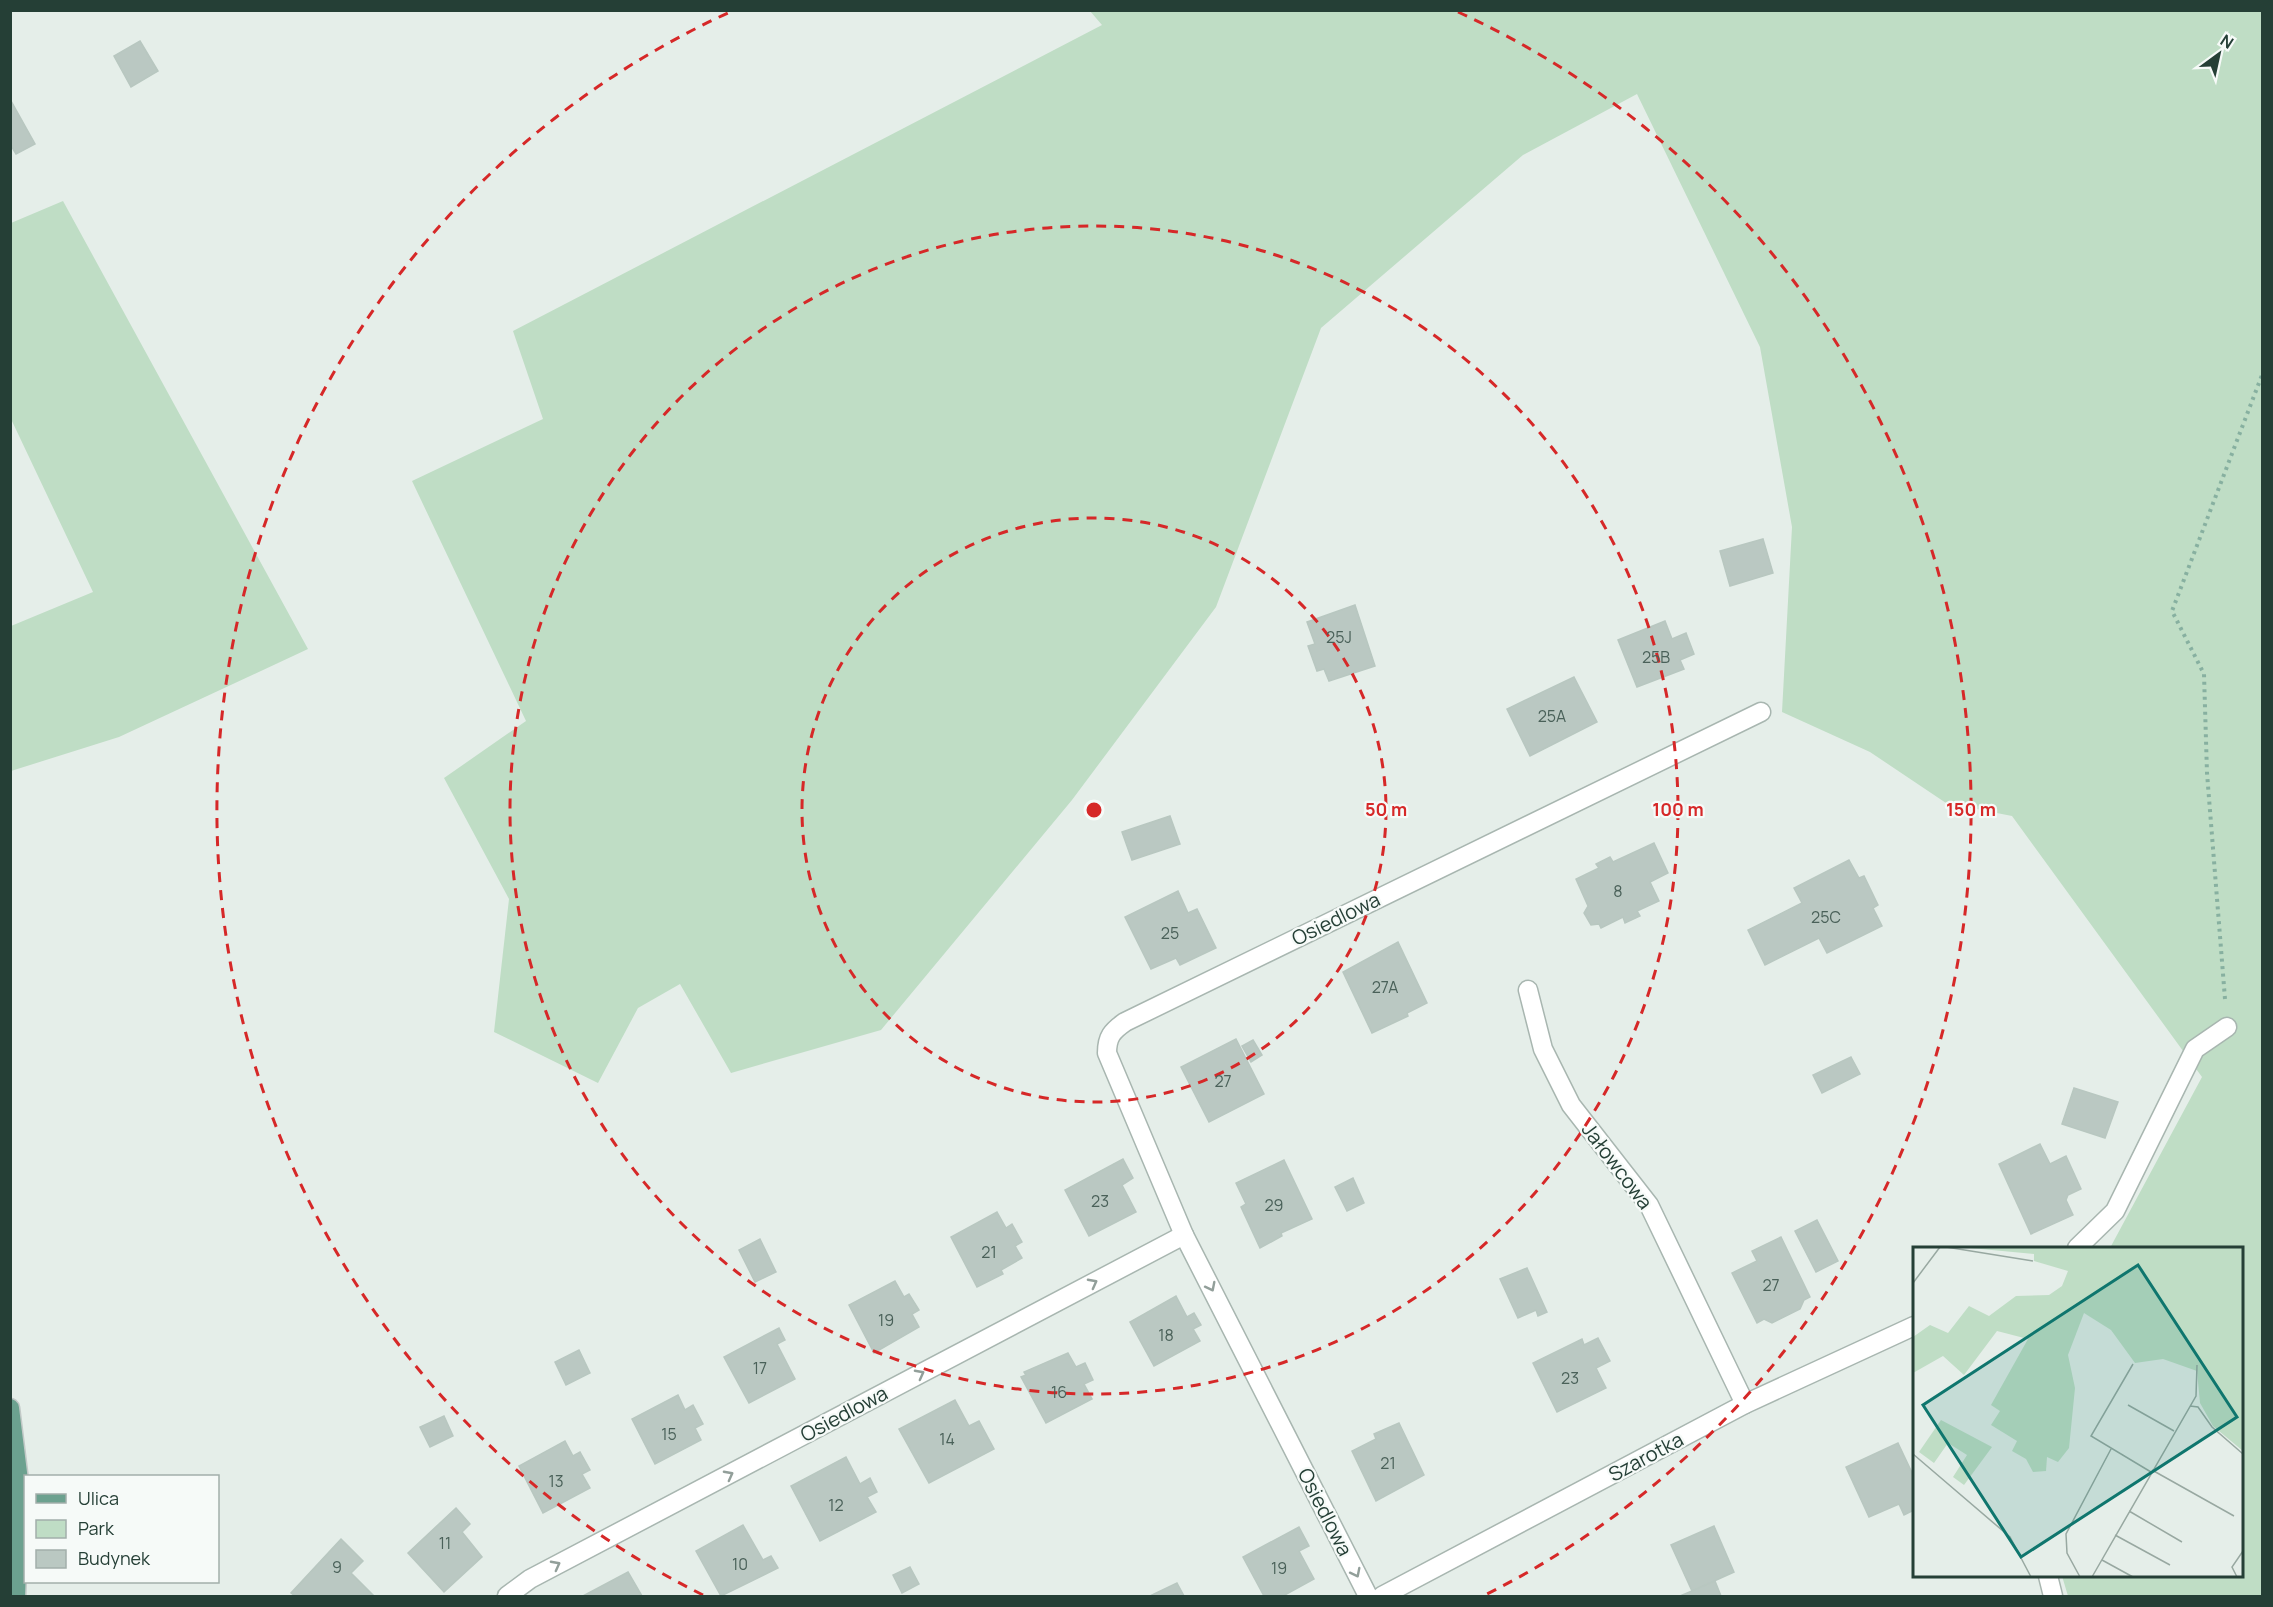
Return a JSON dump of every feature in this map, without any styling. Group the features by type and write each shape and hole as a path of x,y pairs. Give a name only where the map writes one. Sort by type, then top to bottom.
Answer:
{"main road":[{"path":"10,1408 20,1489 16,1596"}],"street":[{"name":"Osiedlowa","path":"1368,1596 1184,1235 1107,1053 1107,1042 1112,1032 1125,1022 1761,712"},
{"name":"Jałowcowa","path":"1528,990 1543,1049 1571,1105 1649,1205 1746,1404"},
{"path":"2078,1247 2115,1211 2195,1048 2227,1027"},
{"name":"Osiedlowa","path":"507,1596 530,1579 1184,1235"},
{"name":"Szarotka","path":"1388,1595 1746,1404 1913,1326"},
{"path":"2048,1577 2053,1596"}],"path":[{"path":"2227,1027 2207,773 2204,674 2172,611 2262,375"}],"green space":[{"path":"1090,11 2262,11 2262,1596 2068,1596 2062,1577 2243,1577 2243,1247 2111,1247 2202,1077 2012,816 1946,803 1870,752 1782,712 1792,527 1760,347 1637,94 1523,155 1321,328 1216,607 1072,800 881,1030 731,1073 680,984 638,1008 598,1083 494,1032 509,899 444,778 526,721 412,481 543,419 513,331 1102,25"},
{"path":"63,201 308,649 119,737 11,771 11,626 93,592 11,419 11,223"}],"building":[{"path":"140,41 158,71 131,87 114,56"},
{"path":"10,99 35,144 16,154 10,144"},
{"path":"1763,539 1773,573 1730,586 1720,551"},
{"path":"1355,605 1375,666 1329,681 1324,669 1317,671 1308,646 1315,644 1307,622"},
{"path":"1665,621 1672,639 1686,633 1694,654 1680,660 1684,669 1637,687 1618,640"},
{"path":"1574,677 1597,722 1530,756 1507,709"},
{"path":"1170,816 1180,844 1132,860 1122,832"},
{"path":"1654,843 1668,873 1650,882 1659,901 1637,911 1640,916 1625,923 1623,917 1601,928 1599,924 1591,925 1584,913 1588,906 1576,879 1599,868 1596,864 1610,857 1613,862"},
{"path":"1849,860 1859,878 1864,876 1878,905 1873,908 1882,926 1827,953 1819,938 1765,965 1748,930 1802,903 1794,888"},
{"path":"1178,891 1188,913 1197,909 1216,948 1180,965 1176,958 1151,969 1125,917"},
{"path":"1398,942 1427,1003 1407,1013 1408,1016 1372,1033 1343,972"},
{"path":"1236,1039 1264,1094 1209,1122 1181,1067"},
{"path":"1253,1040 1262,1055 1251,1062 1242,1046"},
{"path":"1851,1057 1860,1074 1822,1093 1813,1075"},
{"path":"2074,1088 2118,1102 2105,1138 2062,1124"},
{"path":"2040,1144 2050,1164 2066,1156 2081,1189 2068,1195 2066,1200 2073,1215 2031,1234 1999,1164"},
{"path":"1123,1159 1133,1178 1122,1185 1136,1212 1089,1236 1065,1190"},
{"path":"1284,1160 1312,1219 1281,1233 1282,1236 1260,1248 1241,1207 1246,1204 1236,1183"},
{"path":"1353,1178 1364,1203 1347,1211 1335,1187"},
{"path":"997,1212 1006,1228 1012,1224 1022,1242 1015,1246 1022,1258 1001,1270 1003,1274 977,1287 951,1237"},
{"path":"1817,1220 1838,1261 1816,1272 1795,1231"},
{"path":"1781,1237 1810,1297 1804,1300 1800,1309 1772,1323 1764,1319 1757,1323 1732,1273 1757,1261 1752,1251"},
{"path":"760,1239 776,1272 755,1282 739,1250"},
{"path":"1527,1268 1547,1312 1538,1316 1536,1310 1518,1318 1500,1279"},
{"path":"895,1281 904,1297 909,1294 919,1310 912,1314 919,1327 874,1353 849,1305"},
{"path":"1176,1296 1187,1317 1194,1313 1201,1325 1193,1329 1200,1341 1154,1366 1130,1322"},
{"path":"779,1328 785,1340 777,1344 795,1379 749,1403 724,1357"},
{"path":"1598,1338 1610,1361 1596,1368 1606,1388 1557,1412 1533,1363 1582,1339 1584,1345"},
{"path":"579,1350 590,1373 566,1385 555,1362"},
{"path":"1068,1353 1076,1367 1085,1363 1093,1380 1084,1384 1092,1399 1046,1423 1021,1377 1026,1375 1024,1372"},
{"path":"678,1395 685,1410 693,1405 703,1424 695,1428 701,1440 655,1464 632,1419"},
{"path":"955,1400 969,1426 979,1421 994,1449 929,1483 899,1429"},
{"path":"444,1416 453,1436 430,1447 420,1427"},
{"path":"1399,1423 1424,1475 1376,1501 1352,1451 1376,1439 1374,1434"},
{"path":"565,1441 573,1456 580,1452 590,1470 582,1474 590,1488 543,1513 519,1466"},
{"path":"1898,1443 1913,1475 1913,1510 1904,1515 1899,1504 1869,1517 1846,1467"},
{"path":"846,1457 860,1484 870,1478 877,1492 867,1497 876,1512 820,1541 791,1486"},
{"path":"456,1508 470,1524 462,1532 482,1557 444,1592 408,1553"},
{"path":"743,1525 763,1560 771,1556 778,1568 721,1596 696,1551"},
{"path":"1714,1526 1734,1572 1692,1591 1671,1545"},
{"path":"1299,1527 1309,1546 1299,1551 1314,1579 1283,1596 1264,1596 1243,1557"},
{"path":"341,1539 363,1561 351,1573 374,1596 295,1596 291,1593"},
{"path":"910,1567 919,1584 902,1593 893,1575"},
{"path":"628,1572 642,1596 583,1596"},
{"path":"1715,1581 1721,1596 1680,1596 1692,1591"},
{"path":"1177,1583 1184,1596 1150,1596"}]}
